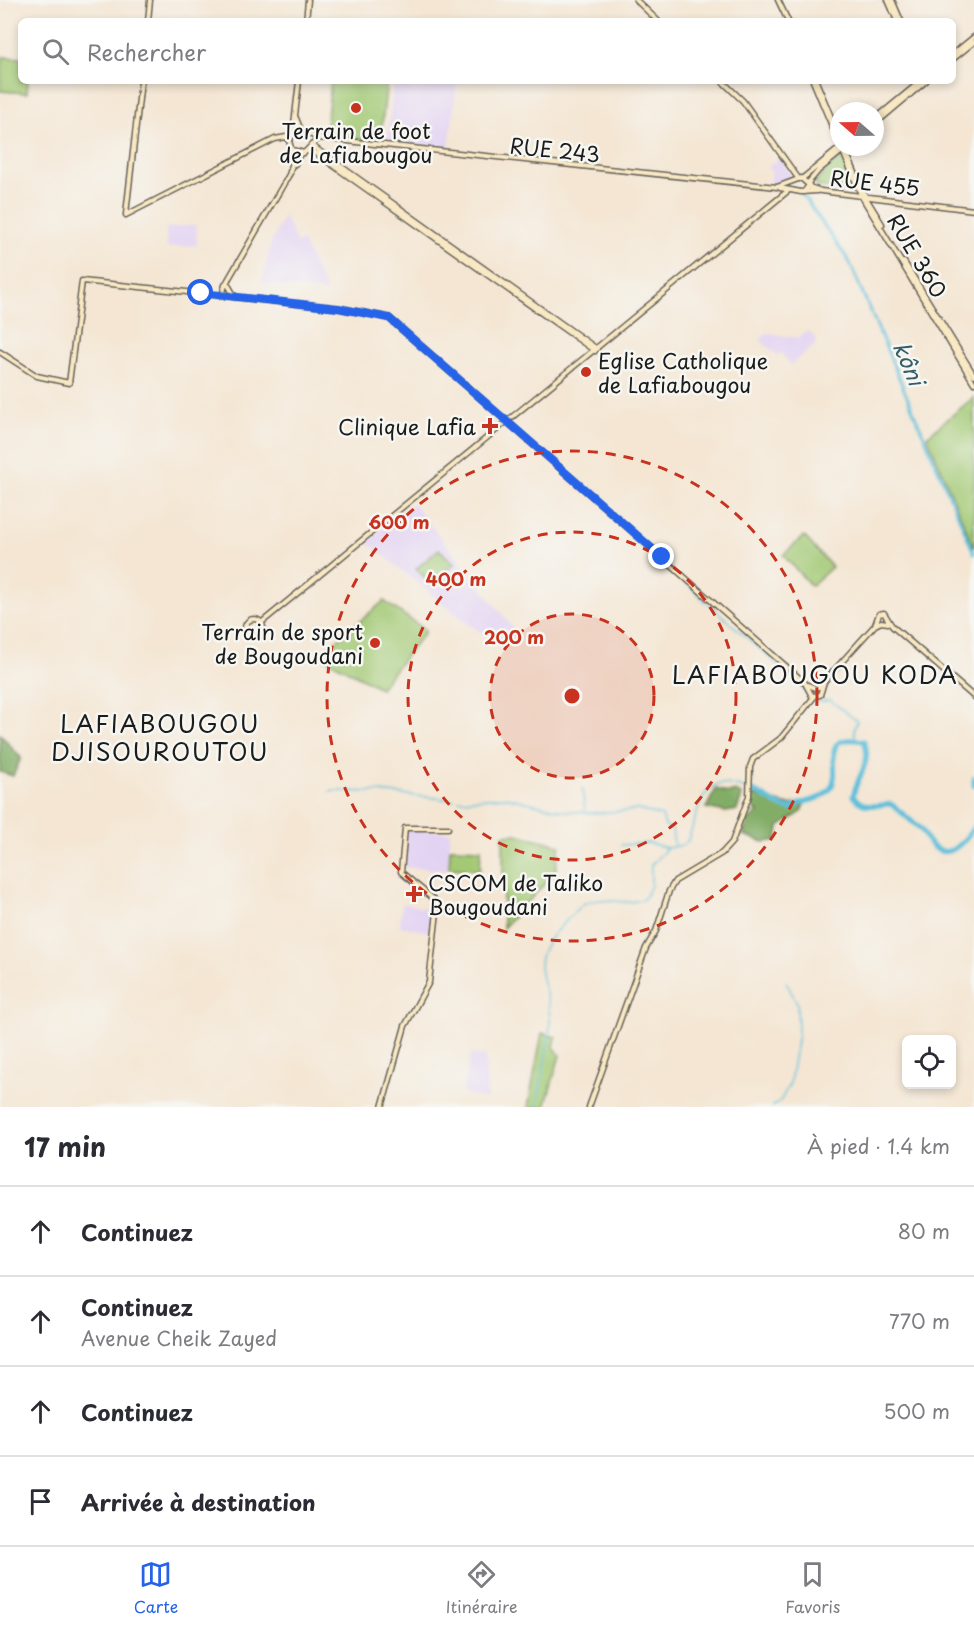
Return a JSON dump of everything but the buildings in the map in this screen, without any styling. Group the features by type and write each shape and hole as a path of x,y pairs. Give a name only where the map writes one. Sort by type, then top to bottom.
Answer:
{"street":[{"path":"148,18 150,0"},
{"path":"306,18 308,0"},
{"path":"636,0 655,18"},
{"path":"780,0 788,18"},
{"path":"890,0 898,18"},
{"path":"956,52 974,37"},
{"path":"956,57 974,42"},
{"path":"141,84 126,215 275,139 288,139 301,131"},
{"path":"292,135 299,84"},
{"path":"725,84 743,101 788,167 790,187"},
{"path":"815,84 830,116"},
{"name":"RUE 360","path":"815,84 830,119"},
{"path":"884,112 919,84"},
{"path":"884,116 919,84"},
{"path":"295,116 301,131 309,136 311,144 596,350"},
{"name":"RUE 243","path":"309,136 790,187 804,192 821,191"},
{"path":"219,294 227,287 300,154 307,151 311,144 319,138"},
{"path":"288,139 294,164 289,175"},
{"path":"292,150 300,154"},
{"path":"307,151 325,160 596,350"},
{"path":"261,623 785,195 800,178 830,156"},
{"path":"804,192 819,170 833,156"},
{"name":"RUE 360","path":"846,156 864,197 974,383"},
{"name":"RUE 455","path":"788,167 809,185 821,191 974,210"},
{"name":"RUE 360","path":"864,197 974,375"},
{"path":"0,352 37,376 69,383 82,281 219,294 228,297 384,315 805,683 821,692"},
{"path":"227,287 228,297"},
{"path":"227,287 228,297"},
{"path":"227,287 235,297"},
{"path":"878,615 884,613 884,621"},
{"path":"878,615 974,697"},
{"path":"875,625 878,615"},
{"path":"256,620 261,623 263,629 259,636 251,637 247,634 245,628 250,621 256,620"},
{"path":"589,1107 669,891 678,878 722,853 732,842 749,796 753,759 781,738 815,688 824,682 875,625 884,621"},
{"path":"812,695 819,696 824,682"},
{"path":"805,683 812,695"},
{"path":"381,1107 405,1026 429,982 438,903 401,872 405,828 448,828"}],"shaded area":[{"path":"394,84 457,84 449,148 387,141"},
{"path":"780,158 790,173 790,180 783,185 770,185 772,172 767,167"},
{"path":"284,216 297,243 302,241 327,292 262,283 271,243"},
{"path":"196,225 197,245 167,248 166,228"},
{"path":"807,331 816,338 815,345 791,365 781,353 777,355 760,340 767,333 798,338"},
{"path":"413,503 518,634 503,646 467,623 367,542"},
{"path":"406,829 450,832 447,870 403,867"},
{"path":"402,903 435,911 431,932 400,926"},
{"path":"471,1053 486,1057 487,1100 462,1093"}],"green space":[{"path":"3,57 18,58 18,84 28,84 27,93 0,91"},
{"name":"Terrain de foot de Lafiabougou","path":"331,84 387,84 380,142 325,135"},
{"path":"841,156 856,193 817,186 814,183"},
{"path":"974,397 974,548 927,436"},
{"path":"804,536 832,567 811,586 783,555"},
{"path":"439,549 454,564 432,585 416,569"},
{"name":"Terrain de sport de Bougoudani","path":"384,601 425,632 380,688 319,655"},
{"path":"0,734 21,758 13,776 0,772"},
{"path":"716,789 728,793 736,791 742,796 737,810 726,812 706,808"},
{"path":"752,795 789,805 804,802 803,811 779,827 777,840 764,842 743,835 748,821 758,812 750,806"},
{"path":"516,834 560,845 555,873 503,928 503,835"},
{"path":"450,848 481,849 480,870 449,868"},
{"path":"542,1033 556,1037 554,1047 560,1055 545,1107 528,1107"}],"waterway":[{"name":"kôni","path":"802,194 849,261 974,553"},
{"path":"648,550 674,573"},
{"path":"676,575 690,587"},
{"path":"692,589 701,597"},
{"path":"702,598 706,602"},
{"path":"709,604 763,652"},
{"path":"765,653 780,667"},
{"path":"782,668 791,676"},
{"path":"797,682 813,700 817,702 830,700 857,721 854,729 856,740"},
{"path":"751,790 790,809 800,803 821,797 830,789 834,781 835,747 840,742 849,740 864,741 867,756 853,796 857,800 870,806 891,804 920,828 930,844 943,851 955,848 974,827"},
{"path":"974,778 974,785"},
{"path":"537,1107 550,1026 540,963 550,939 585,903 600,900 629,902 644,899 651,886 651,865 667,848 687,842 699,806 715,785 733,785 751,790"},
{"path":"582,788 585,811"},
{"path":"330,791 379,792 454,800"},
{"path":"459,800 505,797 565,811 595,813 639,810 662,816 665,826 672,829 674,846"},
{"path":"621,845 649,843 667,848"},
{"path":"772,1107 781,1100 790,1083 798,1034 797,1003 786,982"}],"place":[{"name":"Terrain de foot de Lafiabougou","path":"356,108"},
{"name":"Eglise Catholique de Lafiabougou","path":"586,372"},
{"name":"Clinique Lafia","path":"490,426"},
{"name":"Terrain de sport de Bougoudani","path":"375,643"},
{"name":"CSCOM de Taliko Bougoudani","path":"414,894"}],"district":[{"name":"LAFIABOUGOU KODA","path":"815,674"},
{"name":"LAFIABOUGOU DJISOUROUTOU","path":"160,737"}],"route":[{"path":"201,293 384,315 662,557"}]}
